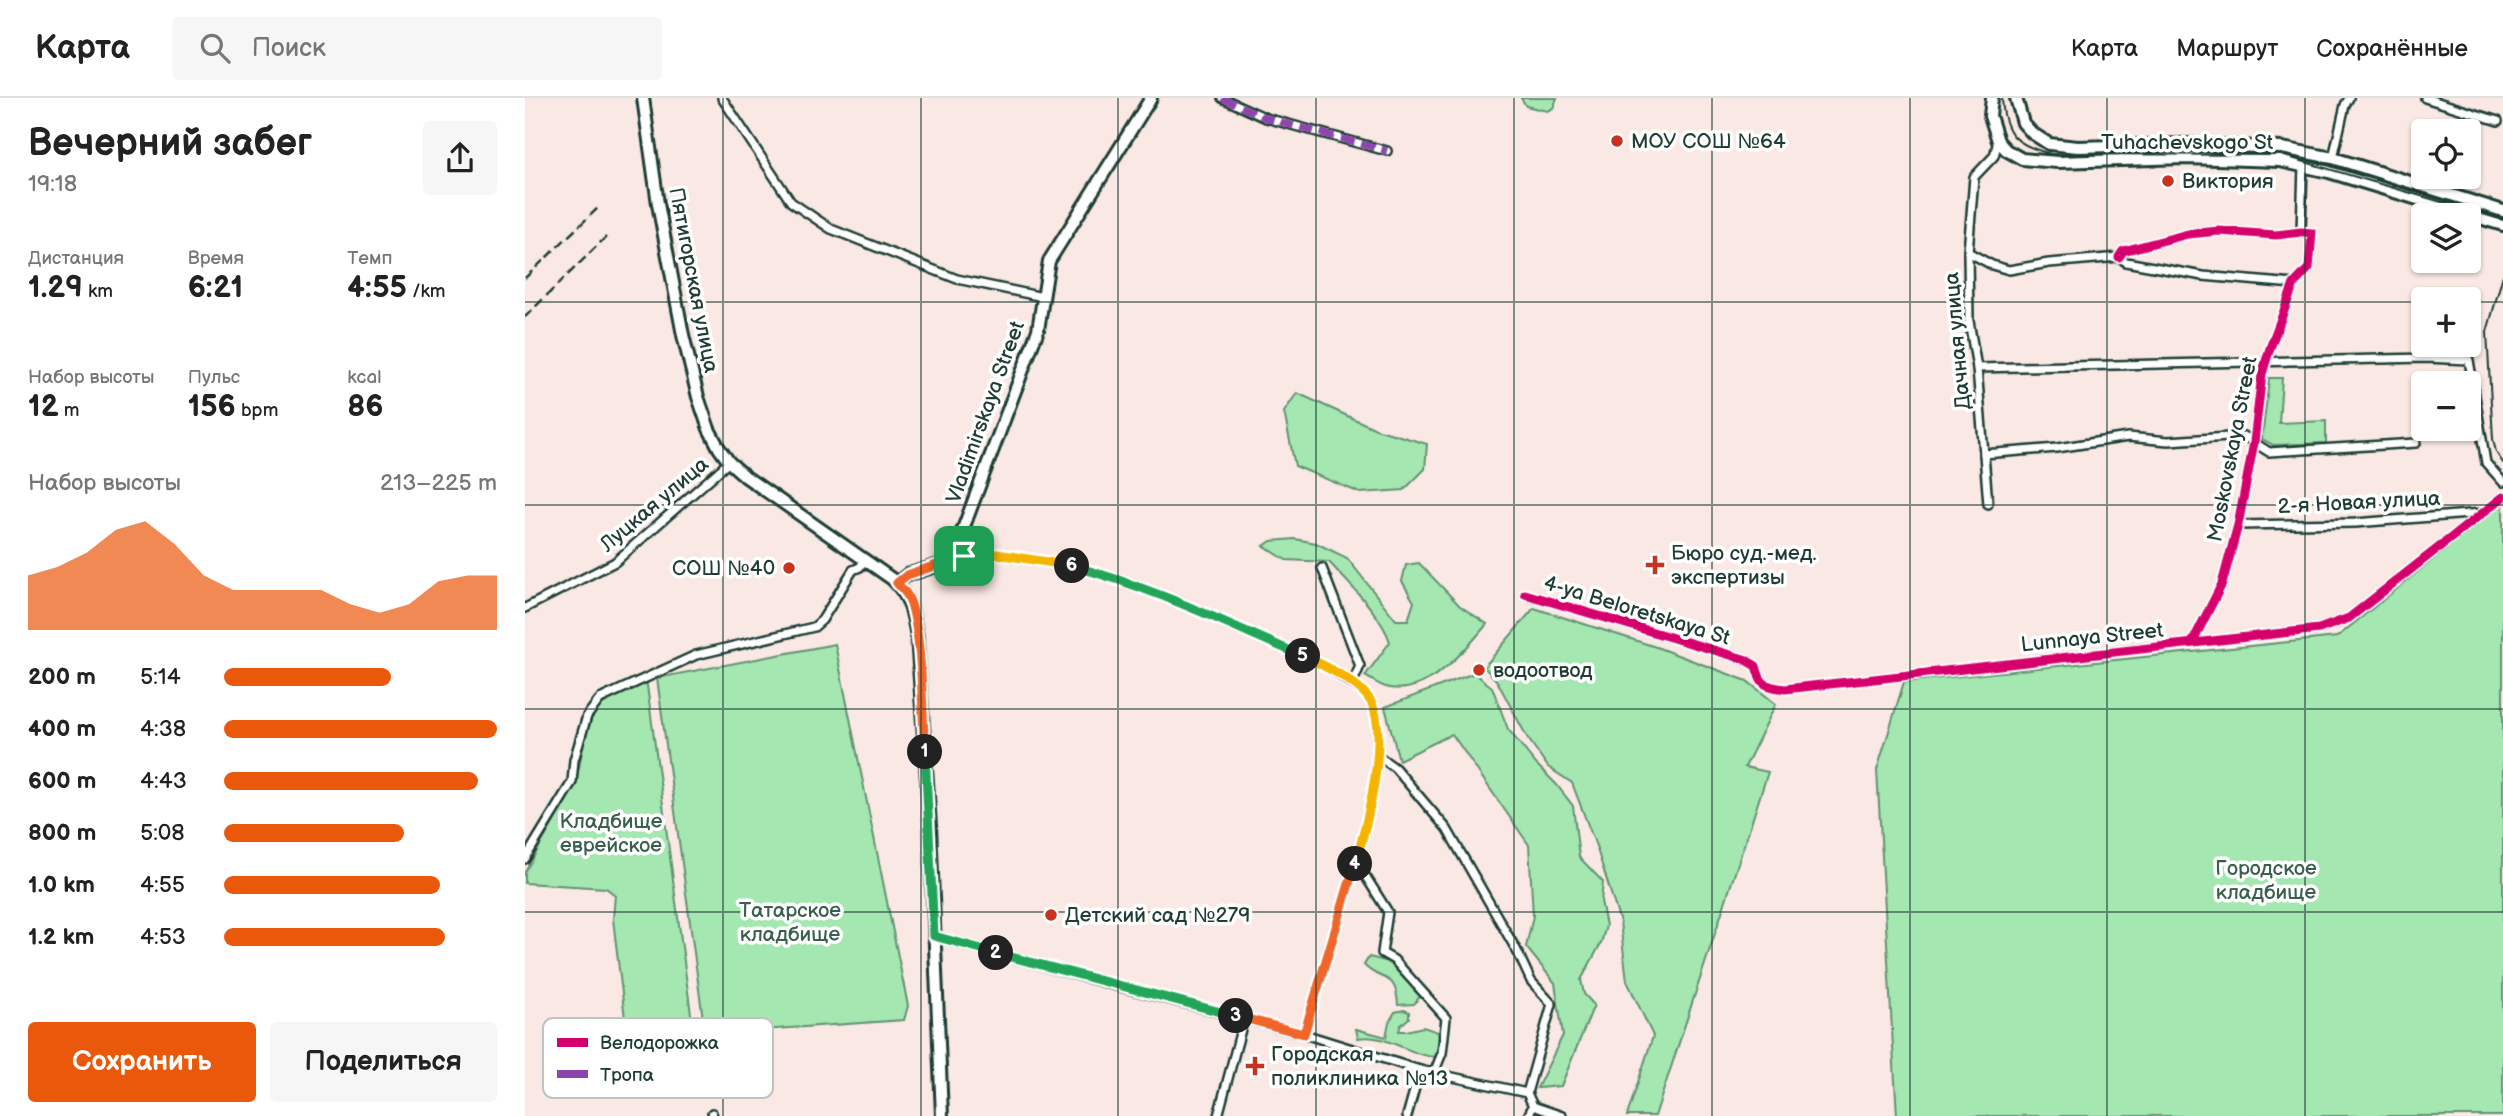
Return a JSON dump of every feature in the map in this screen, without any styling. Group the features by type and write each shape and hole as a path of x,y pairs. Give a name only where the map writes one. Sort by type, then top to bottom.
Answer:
{"main road":[{"name":"Пятигорская улица","path":"643,98 658,204 683,335 709,429 729,462 746,477 897,583"},
{"name":"Vladimirskaya Street","path":"964,556 960,537 1038,330 1049,261 1151,98"},
{"path":"1992,98 1990,116 1998,141"},
{"name":"Tuhachevskogo St","path":"2016,98 2023,123 2032,133 2049,144 2078,147 2184,144 2259,146 2303,151 2503,211"},
{"name":"Tuhachevskogo St","path":"1998,141 2014,155 2042,162 2200,159 2270,160 2303,165 2503,225"},
{"path":"942,1116 930,825 917,637 913,610 907,595 897,583 907,575 964,556"}],"street":[{"path":"722,98 791,202 831,229 957,279 1043,297"},
{"path":"1221,98 1266,118 1387,151"},
{"path":"2333,159 2349,98"},
{"path":"2425,98 2498,121"},
{"name":"Дачная улица","path":"1989,504 1977,368 1969,321 1968,252 1974,177 1994,156 1998,141"},
{"name":"Moskovskaya Street","path":"2192,643 2222,584 2238,525 2254,442 2265,363 2294,284 2309,268 2312,233 2301,232 2303,165"},
{"path":"2119,257 2123,251 2188,234 2219,231 2276,235 2301,232"},
{"path":"1968,252 1992,265 2009,270 2049,263 2119,257 2126,262 2203,276 2294,284"},
{"path":"1977,368 2426,358 2469,360 2486,463 2503,482"},
{"path":"1984,454 2128,437 2168,441 2244,436 2269,452 2416,443"},
{"name":"Луцкая улица","path":"525,608 615,562 729,462"},
{"name":"Lunnaya Street","path":"1767,686 1785,689 2319,629 2349,618 2503,497"},
{"name":"2-я Новая улица","path":"2238,525 2355,523 2482,513"},
{"path":"964,556 997,554 1074,566 1128,583 1211,615 1317,662 1368,696 1379,731 1371,797 1356,861 1304,1034"},
{"path":"525,859 572,782 574,760 587,716 600,699 696,655 814,627 822,620 853,570 860,567 865,559"},
{"path":"1322,568 1360,666 1352,684"},
{"name":"4-ya Beloretskaya St","path":"1525,594 1744,659 1756,666 1759,678 1767,686"},
{"path":"1377,755 1395,768 1447,830 1517,951 1531,981 1552,1004 1527,1093 1533,1106 1562,1116"},
{"path":"1356,861 1388,912 1382,953 1394,960 1446,1018 1442,1053 1434,1073"},
{"path":"934,936 1304,1034 1420,1070 1527,1093"},
{"path":"1217,1116 1244,1018"},
{"path":"1407,1116 1420,1070"},
{"path":"1528,1116 1533,1106"}],"green space":[{"path":"1521,98 1557,98 1553,108 1547,111 1526,106"},
{"path":"2269,378 2282,378 2279,423 2326,421 2326,443 2273,445 2262,439"},
{"path":"1297,393 1376,429 1427,444 1425,469 1404,490 1360,493 1295,466 1284,412"},
{"name":"Городское кладбище","path":"2503,503 2503,1116 1897,1116 1877,770 1904,682 2337,637"},
{"path":"1295,539 1316,543 1347,558 1396,620 1408,620 1414,602 1402,581 1406,565 1419,563 1460,606 1487,624 1457,658 1431,678 1404,688 1383,686 1365,676 1390,642 1380,621 1364,600 1329,562 1286,560 1264,546 1271,541"},
{"path":"1534,608 1656,647 1747,681 1776,704 1745,767 1768,772 1655,1116 1627,1116 1653,1036 1627,981 1620,922 1596,846 1572,783 1548,767 1527,737 1497,681 1484,667"},
{"name":"Татарское кладбище","path":"835,644 908,1006 904,1020 773,1029 773,1018 703,1018 657,678"},
{"path":"1474,673 1492,687 1508,729 1573,806 1579,857 1603,882 1601,901 1606,926 1601,943 1581,980 1584,994 1594,1005 1561,1086 1537,1088 1563,1035 1555,983 1526,947 1533,916 1529,845 1452,734 1399,760 1385,707"},
{"name":"Кладбище еврейское","path":"646,678 692,1018 625,1018 613,919 615,895 606,888 525,883 525,872 576,783 586,731 596,708"},
{"path":"1369,957 1393,963 1407,980 1420,987 1421,995 1414,1004 1398,1005 1397,994 1391,982 1364,965"},
{"path":"1395,1012 1409,1012 1409,1018 1399,1031 1423,1027 1438,1032 1441,1057 1430,1057 1379,1039 1358,1038 1356,1029 1386,1037 1389,1022"}],"tram line":[{"path":"2002,98 2006,121 2014,136 2029,147 2051,154 2281,155 2503,220"},
{"path":"2503,275 2487,332 2493,439 2496,452 2503,463"}],"railway":[{"path":"525,278 600,206"},
{"path":"525,317 606,237"}],"marked path":[{"path":"1222,98 1266,118 1387,151"}],"cycle path":[{"path":"2119,257 2123,251 2188,234 2219,231 2276,235 2312,233 2309,268 2294,284 2262,374 2254,442 2238,525 2222,584 2192,643"},
{"path":"1525,594 1744,659 1756,666 1765,684 1785,689 2319,629 2349,618 2503,497"},
{"path":"964,557 997,553 1074,566 1141,588 1211,615 1317,662 1368,696 1379,731 1372,797 1360,850 1304,1034"}],"place":[{"name":"МОУ СОШ №64","path":"1617,141"},
{"name":"Виктория","path":"2168,181"},
{"name":"Бюро суд.-мед. экспертизы","path":"1655,565"},
{"name":"СОШ №40","path":"789,568"},
{"name":"водоотвод","path":"1479,670"},
{"name":"Детский сад №279","path":"1051,915"},
{"name":"Городская поликлиника №13","path":"1255,1066"}],"route":[{"path":"997,554 1074,566 1141,588 1211,615 1317,662 1368,696 1379,731 1371,797 1360,850 1304,1034 934,936 930,825 917,637 913,610 907,595 897,583 907,575 964,556 997,554"}]}
